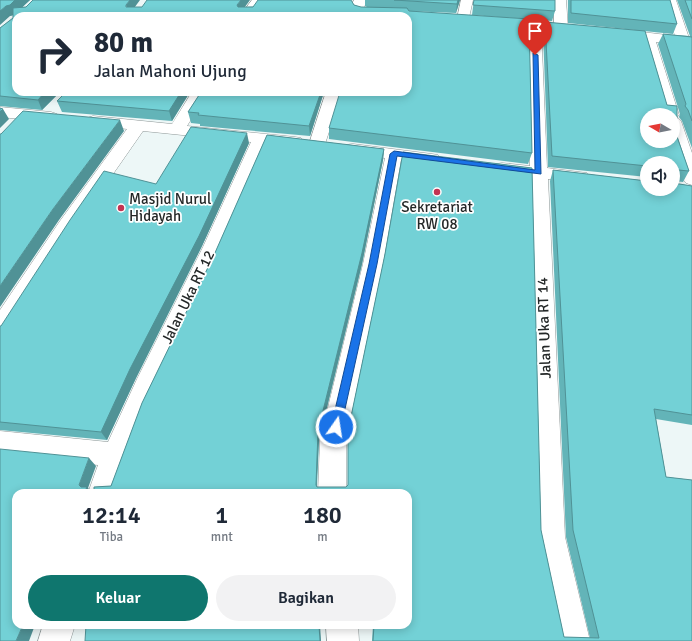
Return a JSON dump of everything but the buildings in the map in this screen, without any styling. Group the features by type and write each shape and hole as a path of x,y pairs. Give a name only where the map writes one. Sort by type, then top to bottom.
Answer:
{"street":[{"path":"249,12 258,0"},
{"path":"360,0 357,7 361,12"},
{"path":"463,19 467,0"},
{"path":"560,0 561,28"},
{"path":"670,0 688,42"},
{"path":"448,18 479,20"},
{"path":"518,24 575,29"},
{"name":"Jalan Uka RT 14","path":"534,25 551,537 574,641"},
{"path":"604,32 688,42"},
{"path":"648,37 669,108"},
{"path":"177,129 198,96"},
{"path":"330,146 334,96"},
{"path":"0,112 62,115 138,126 330,146 447,162"},
{"path":"10,129 24,114"},
{"path":"0,329 32,277 90,191 138,126"},
{"name":"Jalan Uka RT 12","path":"103,489 114,455 150,375 196,283 261,139"},
{"path":"679,148 688,186"},
{"path":"332,489 333,440 373,264 394,154"},
{"path":"486,166 593,179"},
{"path":"0,443 114,455"},
{"path":"54,641 58,629"},
{"path":"342,629 343,641"}],"place":[{"name":"Sekretariat RW 08","path":"437,192"},
{"name":"Masjid Nurul Hidayah","path":"121,208"}],"route":[{"path":"336,427 373,264 394,154 440,161 539,172 535,55"}]}
